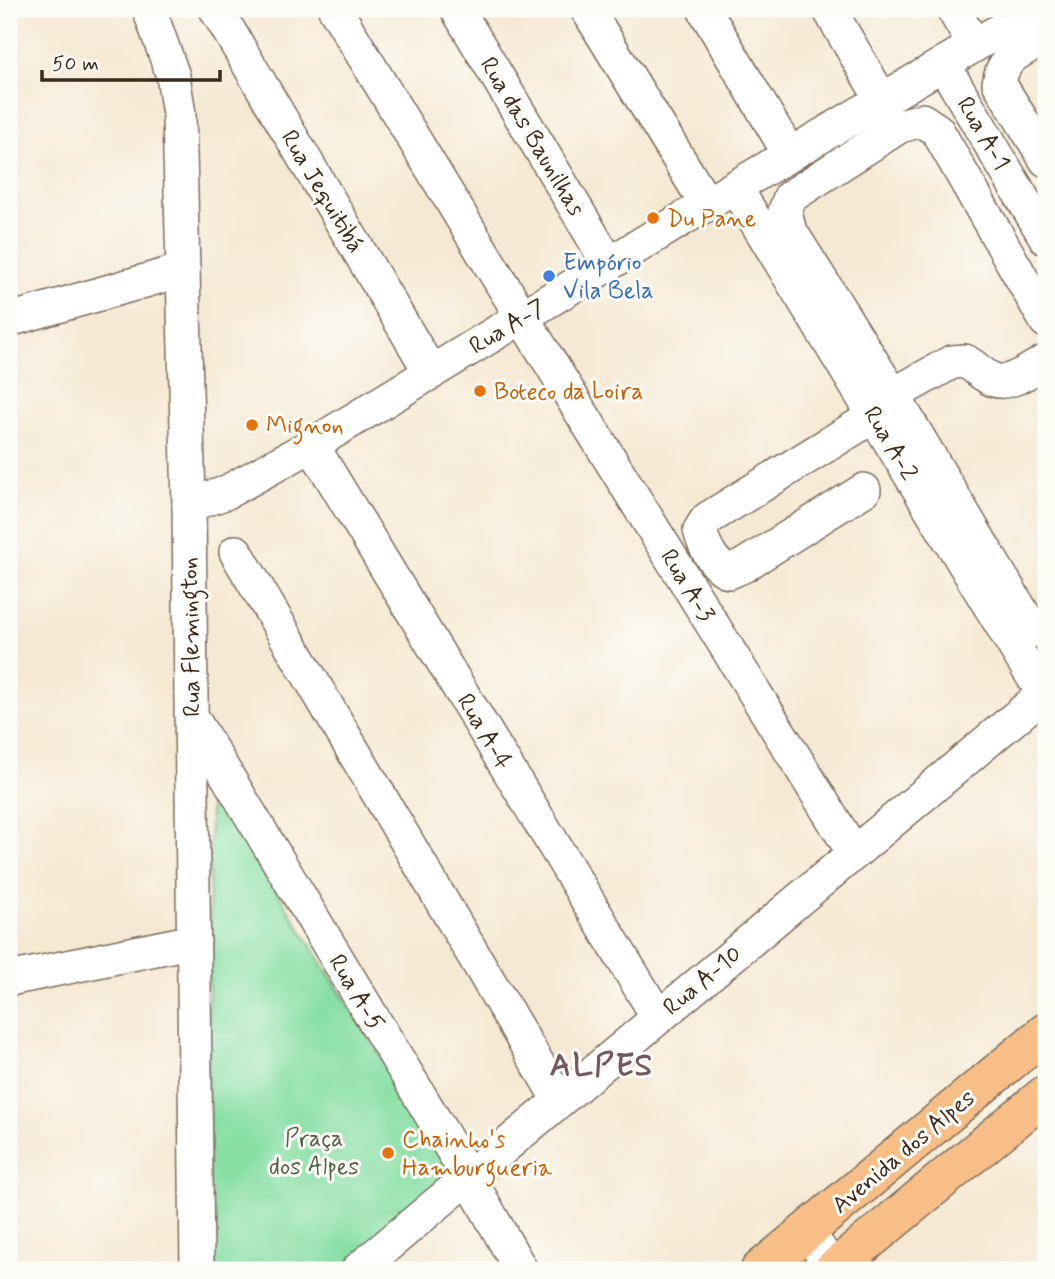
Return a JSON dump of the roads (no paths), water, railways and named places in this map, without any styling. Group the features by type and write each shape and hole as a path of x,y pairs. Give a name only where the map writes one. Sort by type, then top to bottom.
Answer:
{"main road":[{"name":"Avenida dos Alpes","path":"760,1270 1046,1032"},
{"name":"Avenida dos Alpes","path":"833,1270 1046,1094"}],"street":[{"name":"Rua Flemington","path":"149,9 173,76 179,114 189,505 197,1270"},
{"name":"Rua Jequitibá","path":"216,9 431,373"},
{"path":"335,9 522,317"},
{"name":"Rua das Baunilhas","path":"457,9 609,264"},
{"path":"587,9 706,205"},
{"path":"704,9 790,155"},
{"path":"829,9 882,100"},
{"path":"953,9 974,45"},
{"name":"Rua A-7","path":"189,505 225,493 312,445 735,187 1036,9"},
{"path":"1046,37 1010,57 1001,69 999,83 1046,160"},
{"name":"Rua A-1","path":"943,64 1046,238"},
{"path":"1046,321 937,130 922,120 900,126 790,197 785,211 789,229 879,406 1032,629 1046,633"},
{"name":"Rua A-2","path":"735,187 879,406 1045,694"},
{"path":"9,320 183,270"},
{"name":"Rua A-3","path":"522,317 854,853"},
{"path":"864,490 743,566 729,572 719,568 703,542 700,530 707,519 879,406 952,362 965,360 992,380 1001,382 1013,379 1046,361"},
{"name":"Rua A-4","path":"312,445 657,1017"},
{"path":"236,552 559,1100"},
{"name":"Rua A-10","path":"358,1270 1045,694"},
{"name":"Rua A-5","path":"191,715 468,1176 521,1270"},
{"path":"9,979 194,941"},
{"path":"807,1230 833,1270"}],"place":[{"name":"Du Pane","path":"653,218"},
{"name":"Empório Vila Bela","path":"549,276"},
{"name":"Boteco da Loira","path":"480,391"},
{"name":"Mignon","path":"252,425"},
{"name":"Chainho's Hamburgueria","path":"388,1153"}],"district":[{"name":"ALPES","path":"602,1064"}],"park label":[{"name":"Praça dos Alpes","path":"314,1152"}]}
